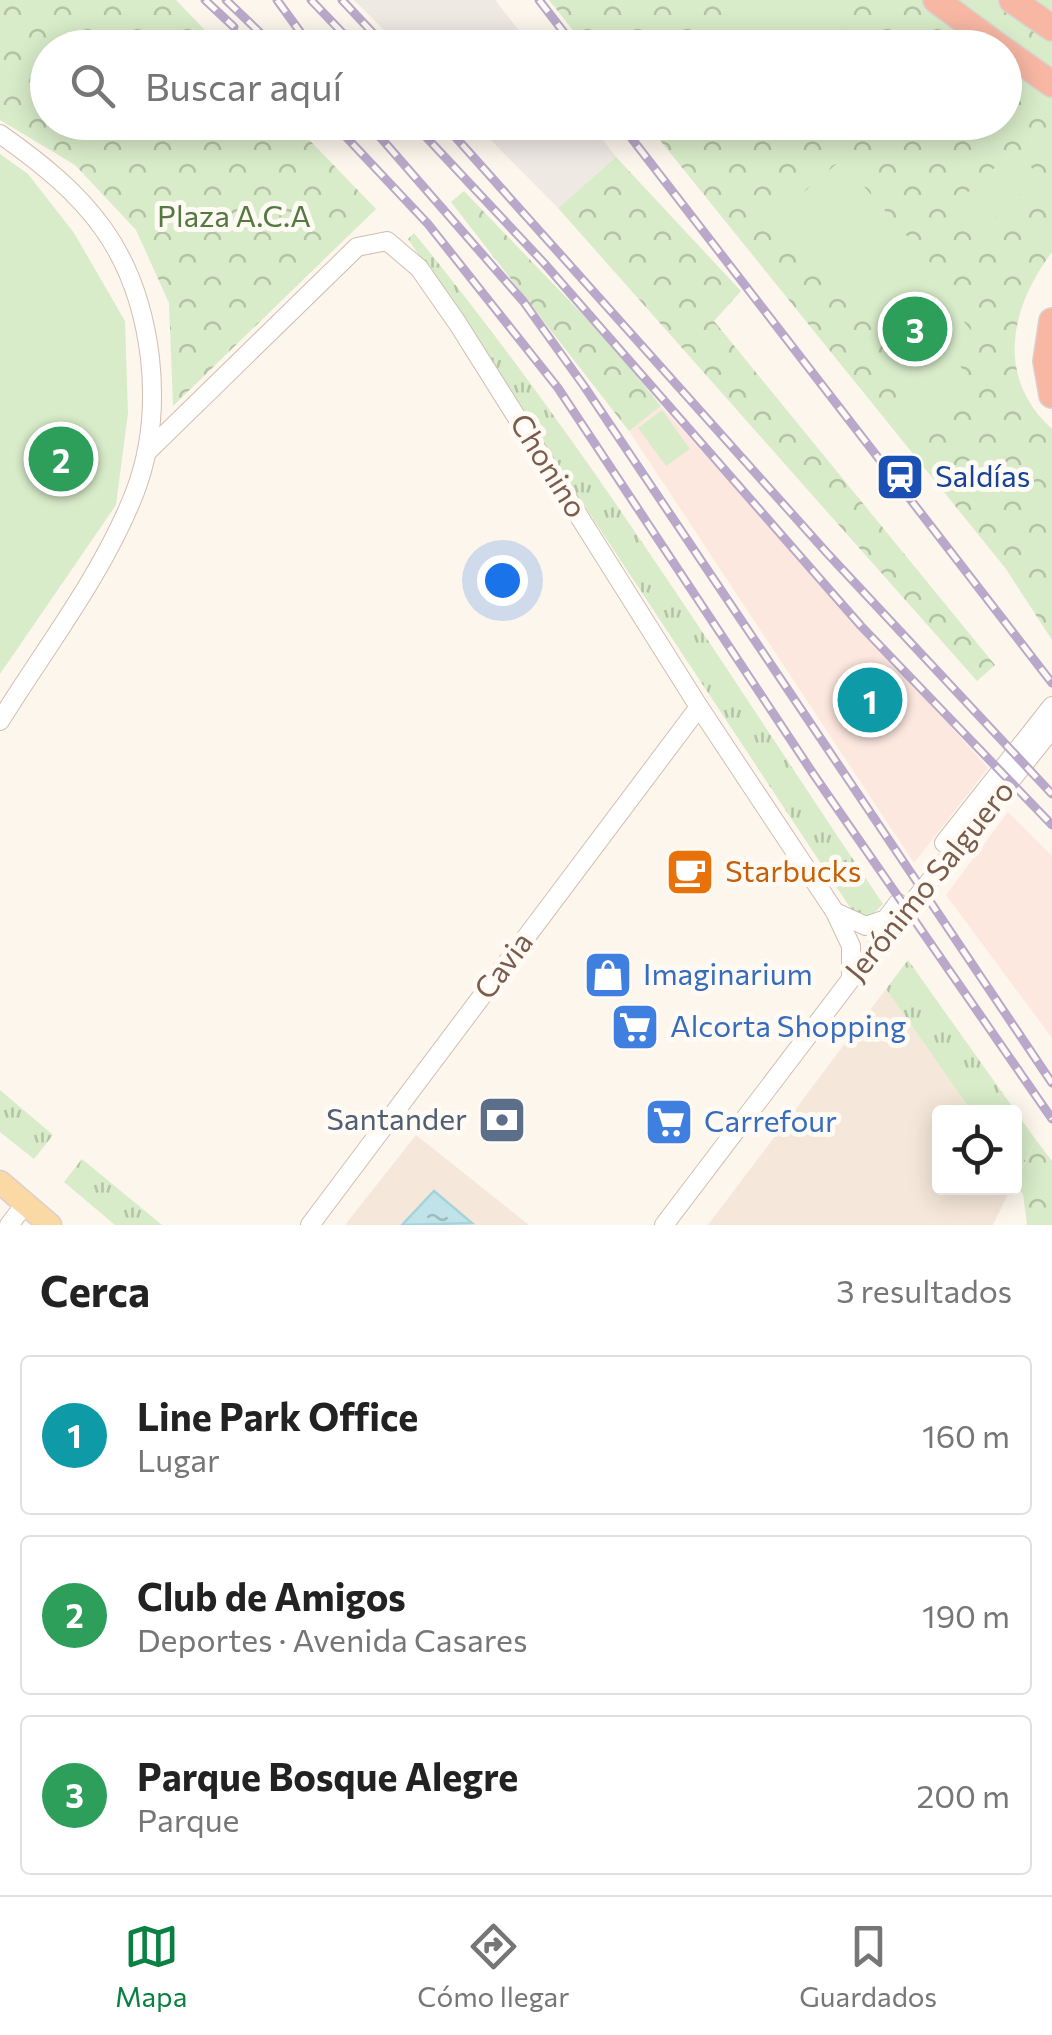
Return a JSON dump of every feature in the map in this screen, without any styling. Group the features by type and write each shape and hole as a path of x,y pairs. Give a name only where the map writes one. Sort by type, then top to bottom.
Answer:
{"highway":[{"path":"936,0 977,30"},
{"path":"1012,0 1052,28"},
{"path":"1022,63 1052,84"},
{"path":"1052,322 1046,369 1052,396"}],"main road":[{"path":"0,1182 50,1225"}],"street":[{"path":"0,134 46,167 80,199 134,279 153,384 149,450 111,544 0,721"},
{"name":"Chonino","path":"149,450 357,247 370,241 387,241 418,268 458,324 699,707 836,912 851,946 851,979"},
{"name":"Jerónimo Salguero","path":"836,912 855,925 866,926 886,919 1052,706"},
{"name":"Cavia","path":"310,1225 699,707"},
{"name":"Jerónimo Salguero","path":"664,1225 851,979 1052,728"},
{"path":"10,1225 25,1204"}],"shaded area":[{"path":"354,0 495,0 519,30 384,30"},
{"path":"491,140 603,140 616,157 558,208"},
{"path":"661,406 988,768 914,863 629,431"},
{"path":"1008,812 1052,856 1052,1038 946,895"},
{"path":"886,989 967,1105 932,1105 932,1195 1008,1195 993,1225 708,1225"},
{"path":"416,1135 529,1225 345,1225"}],"green space":[{"name":"Plaza A.C.A","path":"0,0 176,0 205,30 30,30 30,138 0,120"},
{"path":"549,0 1052,0 1052,252 1026,296 1015,342 1022,387 1034,409 1052,429 1052,640 1006,569 660,140 1022,140 1022,30 573,30"},
{"path":"752,0 838,0 854,11 841,30 730,30"},
{"name":"Plaza A.C.A","path":"33,140 309,140 376,209 173,406 169,303 136,230 75,165"},
{"path":"1015,149 1040,177 978,233 953,206"},
{"path":"0,154 28,174 74,233 125,321 128,413 116,505 0,674"},
{"path":"616,157 741,291 714,321 995,665 977,681 558,208"},
{"path":"841,160 962,299 952,308 976,336 952,357 977,386 913,441 889,412 912,392 887,363 898,353 777,215"},
{"path":"464,191 609,342 661,406 629,431 451,202"},
{"path":"414,233 478,313 598,479 883,904 868,919 853,912 408,239"},
{"path":"662,410 690,449 666,466 638,428"},
{"path":"908,960 1011,1105 967,1105 886,989"},
{"path":"0,1090 53,1135 34,1159 0,1132"},
{"path":"1022,1120 1036,1140 1022,1167"},
{"path":"1036,1140 1052,1161 1052,1225 1027,1225 1022,1169"},
{"path":"82,1159 162,1225 115,1225 64,1182"}],"water":[{"path":"434,1191 472,1223 402,1225"}],"railway":[{"path":"205,0 234,27"},
{"path":"226,0 257,30"},
{"path":"277,0 299,30"},
{"path":"311,0 340,30"},
{"path":"342,0 370,30"},
{"path":"539,0 562,30"},
{"path":"349,140 428,224 558,388 814,775 1052,1119"},
{"path":"383,140 523,301 584,386 1052,1083"},
{"path":"429,140 544,263 861,626 1052,825"},
{"path":"458,140 827,553 1052,794"},
{"path":"633,140 1052,683"}],"place":[{"name":"Parque Bosque Alegre","path":"915,329"},
{"name":"Club de Amigos","path":"61,459"},
{"name":"Saldías","path":"900,477"},
{"name":"Line Park Office","path":"870,700"},
{"name":"Starbucks","path":"690,872"},
{"name":"Imaginarium","path":"608,975"},
{"name":"Alcorta Shopping","path":"635,1027"},
{"name":"Santander","path":"502,1120"},
{"name":"Carrefour","path":"669,1122"}]}
